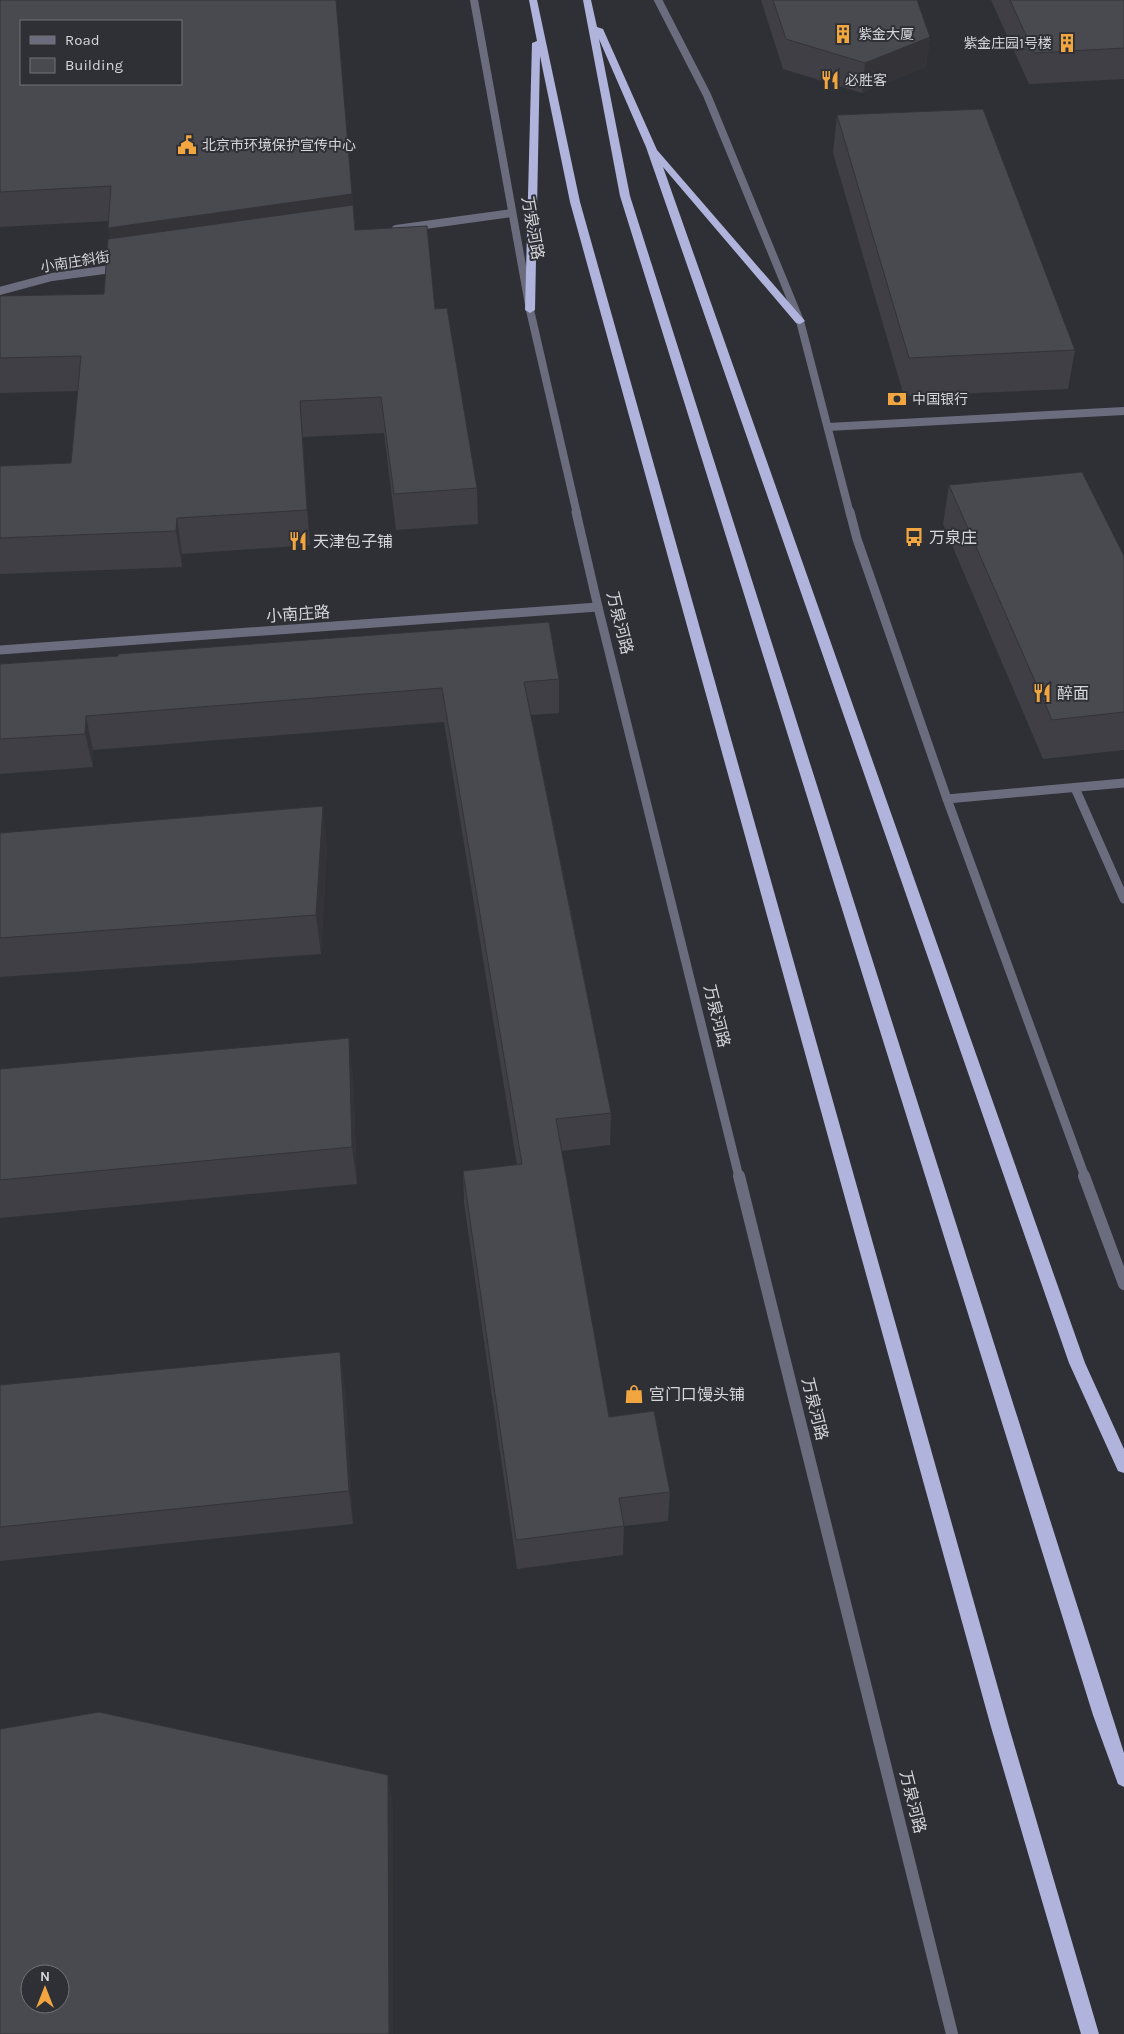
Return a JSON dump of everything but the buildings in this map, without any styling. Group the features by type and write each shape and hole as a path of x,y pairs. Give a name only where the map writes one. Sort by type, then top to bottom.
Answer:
{"highway":[{"path":"533,0 575,202 1000,1727 1090,2034"},
{"path":"588,2 651,147 1077,1363 1124,1466"},
{"path":"588,2 624,196 1102,1715 1124,1778"},
{"path":"530,310 536,20"},
{"path":"651,147 800,321"}],"street":[{"name":"万泉河路","path":"474,0 530,310 598,607 952,2034"},
{"path":"658,0 707,95 800,321 857,539 947,799 1124,1284"},
{"path":"385,231 512,213"},
{"name":"小南庄斜街","path":"0,292 52,277 130,266"},
{"path":"828,427 1124,412"},
{"name":"小南庄路","path":"0,650 598,607"},
{"path":"947,799 1124,783"},
{"path":"1075,788 1124,899"}],"place":[{"name":"紫金大厦","path":"843,34"},
{"name":"紫金庄园1号楼","path":"1067,43"},
{"name":"必胜客","path":"830,80"},
{"name":"北京市环境保护宣传中心","path":"187,145"},
{"name":"中国银行","path":"897,399"},
{"name":"万泉庄","path":"914,537"},
{"name":"天津包子铺","path":"298,541"},
{"name":"醉面","path":"1042,693"},
{"name":"宫门口馒头铺","path":"634,1394"}]}
